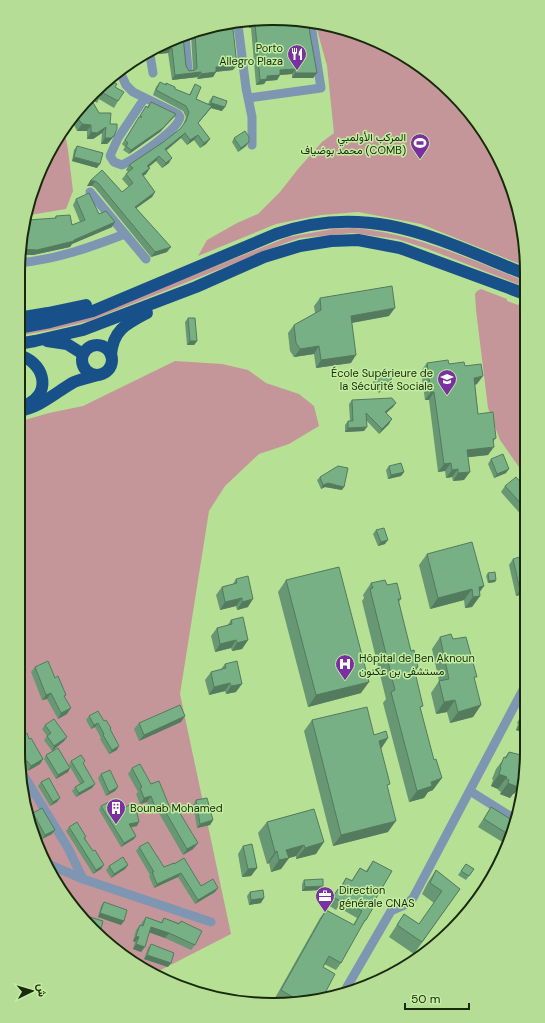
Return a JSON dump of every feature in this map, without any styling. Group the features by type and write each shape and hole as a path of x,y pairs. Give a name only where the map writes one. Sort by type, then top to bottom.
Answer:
{"highway":[{"path":"25,327 93,311 286,230 316,224 348,221 388,225 422,234 520,272"},
{"path":"25,410 52,398 74,382 99,374 108,369 112,360 111,355 113,340 123,327 135,319 196,288 264,257 316,243 358,240 400,248 520,292"},
{"path":"25,317 80,306 150,286"},
{"path":"25,343 82,330 196,288"},
{"path":"35,341 68,344 82,357 86,370 90,373 99,374"},
{"path":"45,400 49,394 73,376 77,371 82,357 88,347 97,345 105,348 111,355"},
{"path":"25,358 31,360 38,367 42,375 41,390 32,403 25,406"}],"street":[{"path":"238,27 246,88 252,117 252,145"},
{"path":"249,98 321,88 313,28"},
{"path":"186,41 188,70"},
{"path":"150,57 153,73"},
{"path":"122,76 126,84 133,92 144,99 178,114 180,121 169,132 131,161 122,165 114,162 110,156 118,138 144,99"},
{"path":"90,192 146,259"},
{"path":"26,262 41,261 73,254 125,234"},
{"path":"347,987 391,911 407,904 413,898 520,695"},
{"path":"27,781 68,848 83,879"},
{"path":"470,791 511,817"},
{"path":"54,867 83,879 211,922"}],"shaded area":[{"name":"المركب الأولمبي محمد بوضياف (COMB)","path":"317,29 337,33 352,38 396,58 423,76 448,97 478,135 487,149 501,178 512,208 518,240 519,264 421,224 358,212 321,215 276,224 198,256 207,240 237,223 258,214 280,192 322,142 334,133 327,66"},
{"path":"66,137 73,191 66,209 32,215 44,178 58,149"},
{"path":"353,228 376,231 419,241 520,279 520,285 428,249 397,239 352,233 300,238 89,321 25,335 25,331 89,317 288,237 333,229"},
{"path":"481,289 518,305 520,303 520,468 500,440 488,408 476,310 475,294"},
{"path":"175,361 222,364 248,370 266,383 299,394 314,406 319,426 289,444 259,454 225,486 209,511 180,694 231,934 160,970 135,956 109,937 86,914 76,901 58,874 44,845 33,815 27,783 25,750 25,420 83,406"}],"building":[{"path":"272,25 309,28 317,73 295,73 295,69 280,70 280,75 267,76 267,79 260,80 255,26"},
{"path":"233,29 237,65 216,67 216,72 175,75 172,48 169,48 184,42 186,66 189,71 197,68 195,37 208,33"},
{"path":"114,82 117,84 115,87 124,92 118,101 103,93 101,96 99,95"},
{"path":"160,82 166,85 166,83 175,87 175,89 190,95 195,84 201,87 196,99 212,106 198,123 210,139 204,143 198,135 190,140 185,133 165,149 172,158 166,163 159,156 147,166 150,168 142,174 155,192 135,207 171,247 155,252 98,183 95,181 90,181 102,170 122,192 133,183 126,174 133,168 129,165 162,143 180,129 186,121 189,112 186,106 156,90"},
{"path":"213,96 227,101 225,107 211,103"},
{"path":"93,102 99,113 111,113 110,124 117,124 117,129 114,136 111,138 105,138 106,127 97,133 91,132 91,125 82,124 78,119"},
{"path":"151,102 176,114 163,128 131,150 126,146 128,143 125,140 139,117 142,117 140,116 146,106 148,108"},
{"path":"245,131 249,137 249,142 241,148 234,138"},
{"path":"77,146 103,153 100,164 74,157"},
{"path":"89,193 99,214 106,211 115,222 74,241 37,250 26,249 31,220 56,218 56,216 70,215 72,225 85,220 76,199"},
{"path":"392,286 395,308 351,316 356,355 321,360 319,346 300,349 296,343 294,325 321,310 320,298"},
{"path":"188,318 195,318 197,341 190,341"},
{"path":"448,360 449,364 464,362 465,366 481,364 483,376 474,378 478,414 493,412 496,438 493,439 494,447 467,450 470,472 458,473 458,469 452,470 451,463 444,464 434,392 431,392 427,363"},
{"path":"384,371 392,379 381,389 374,381"},
{"path":"392,398 396,403 385,412 392,419 382,429 366,413 367,427 348,428 348,421 353,421 352,400"},
{"path":"503,454 509,469 497,474 491,459"},
{"path":"401,463 404,472 391,475 389,466"},
{"path":"338,466 348,468 344,487 328,483 323,485 320,477"},
{"path":"516,477 520,481 520,502 505,486"},
{"path":"384,528 388,540 381,542 376,530"},
{"path":"472,542 484,586 479,587 480,596 473,597 472,589 438,598 427,554"},
{"path":"520,557 520,590 513,559"},
{"path":"339,567 369,682 316,695 286,580"},
{"path":"495,572 496,580 489,581 488,573"},
{"path":"248,576 253,599 242,602 242,598 225,602 222,587 237,583 236,579"},
{"path":"385,580 387,585 397,583 401,599 398,599 411,651 414,650 418,667 414,668 423,706 420,707 434,760 436,759 442,778 431,782 432,786 417,791 391,692 395,690 370,589 373,588 371,583"},
{"path":"243,617 248,640 237,643 236,640 220,644 217,628 232,624 231,620"},
{"path":"451,634 453,639 466,637 477,677 474,677 481,705 458,712 455,700 444,702 439,681 449,679 440,637"},
{"path":"48,661 55,678 58,676 66,695 64,696 71,708 61,713 51,693 46,695 35,667"},
{"path":"237,661 242,684 231,686 230,683 214,687 211,672 226,668 225,664"},
{"path":"180,705 185,716 144,735 139,723"},
{"path":"367,707 374,735 386,731 388,738 379,741 390,784 387,785 396,821 341,835 312,720"},
{"path":"98,711 104,721 106,720 111,728 110,729 119,746 112,750 98,723 94,725 89,716"},
{"path":"54,719 67,737 54,746 47,736 51,733 45,725"},
{"path":"27,733 29,739 31,738 43,759 31,766 26,761 25,734"},
{"path":"58,748 70,768 58,775 46,755"},
{"path":"509,752 520,755 517,787 508,783 509,780 506,779 507,777 499,774 504,757 506,758"},
{"path":"81,755 85,761 83,763 95,784 79,793 75,787 84,782 71,761"},
{"path":"140,764 151,784 159,781 170,808 172,807 175,812 178,810 198,843 187,849 161,804 155,807 151,796 144,798 140,788 142,787 132,768"},
{"path":"110,770 118,787 109,792 101,774"},
{"path":"49,778 60,798 53,802 41,782"},
{"path":"207,798 213,820 200,824 196,800"},
{"path":"113,800 119,809 135,803 137,809 139,822 129,824 136,836 124,843 101,806"},
{"path":"491,807 511,819 506,833 484,819"},
{"path":"42,808 55,830 45,835 33,813"},
{"path":"314,809 324,842 305,848 304,845 286,850 289,858 279,860 277,851 275,852 267,822"},
{"path":"77,822 86,837 84,838 93,851 95,850 104,865 96,870 69,827"},
{"path":"148,842 164,867 174,864 184,858 201,886 213,879 218,888 198,900 181,873 157,884 152,872 154,872 139,847"},
{"path":"252,844 257,868 248,869 243,846"},
{"path":"123,857 128,865 114,874 109,866"},
{"path":"373,861 392,871 375,900 377,901 341,963 329,956 323,967 335,974 326,992 292,997 281,990 326,910 354,925 362,911 343,899 342,902 333,897 338,889 340,890 346,878 352,881 360,868 367,872"},
{"path":"466,864 474,869 469,876 461,871"},
{"path":"436,870 460,889 422,942 397,925 404,914 419,924 442,891 430,883"},
{"path":"323,879 323,886 305,887 304,880"},
{"path":"263,890 264,898 251,900 250,892"},
{"path":"104,902 127,910 124,921 100,913"},
{"path":"88,917 103,921 101,929"},
{"path":"146,917 162,923 164,918 179,924 181,921 202,931 195,945 169,933 151,927 145,947 136,944 139,937 136,936 140,925 143,926"},
{"path":"151,944 174,953 171,963 147,955"}],"place":[{"name":"Porto Allegro Plaza","path":"297,71"},
{"name":"المركب الأولمبي محمد بوضياف (COMB)","path":"420,160"},
{"name":"École Supérieure de la Sécurité Sociale","path":"447,396"},
{"name":"Hôpital de Ben Aknoun مستشفى بن عكنون","path":"345,681"},
{"name":"Bounab Mohamed","path":"116,825"},
{"name":"Direction générale CNAS","path":"325,913"}]}
